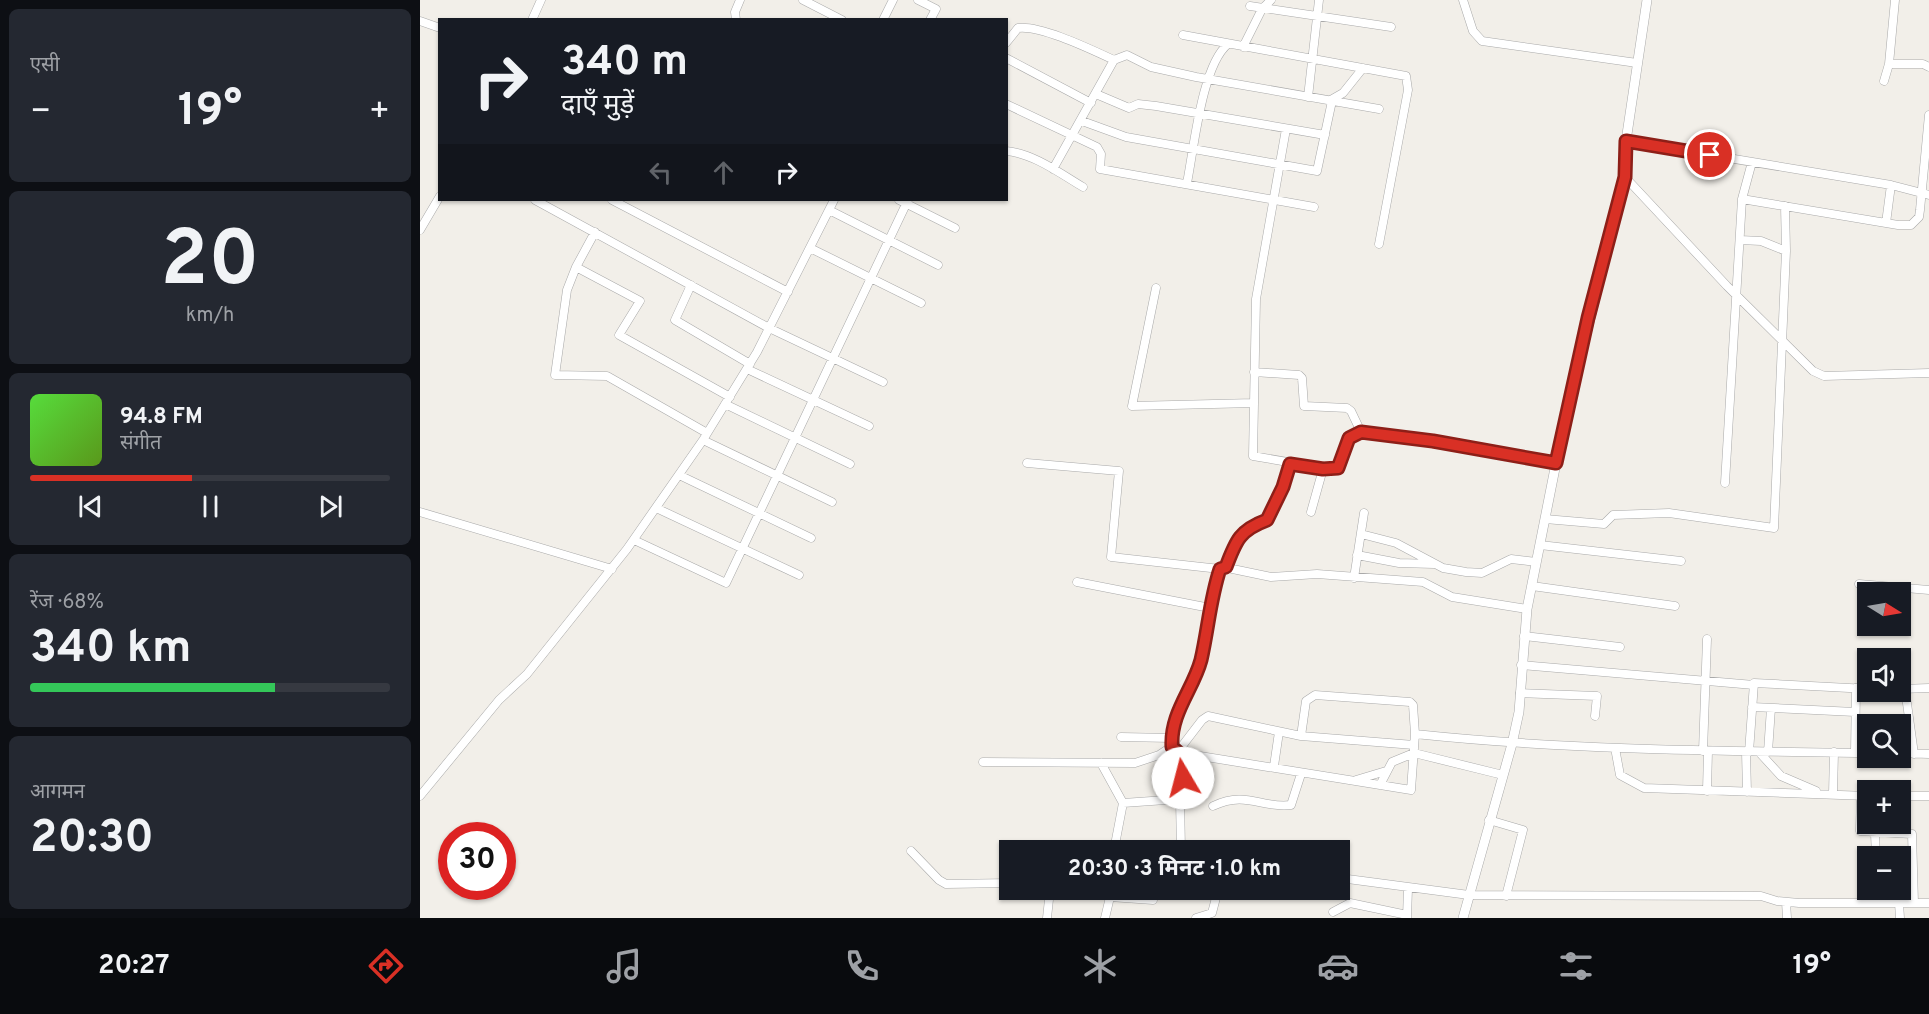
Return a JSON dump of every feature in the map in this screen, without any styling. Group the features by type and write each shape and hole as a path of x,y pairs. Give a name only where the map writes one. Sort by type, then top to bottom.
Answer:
{"street":[{"path":"533,18 541,0"},
{"path":"736,18 735,12 740,0"},
{"path":"884,18 893,0"},
{"path":"918,0 936,9 931,18"},
{"path":"1243,47 1262,9 1271,0"},
{"path":"1308,97 1319,0"},
{"path":"1463,0 1473,31 1478,38 1487,42 1637,63"},
{"path":"1463,918 1512,744 1520,693 1527,609 1536,562 1588,318 1625,177 1626,141 1647,0"},
{"path":"1884,81 1889,64 1895,0"},
{"path":"805,1 838,18"},
{"path":"1250,6 1391,27"},
{"path":"420,21 438,27"},
{"path":"1008,41 1022,27 1078,44 1114,60 1127,56 1151,67 1379,110"},
{"path":"1183,35 1400,74 1408,80 1379,244"},
{"path":"1187,183 1208,79 1216,56 1228,44"},
{"path":"1008,59 1091,103"},
{"path":"1053,169 1082,121 1114,60"},
{"path":"1889,64 1929,67"},
{"path":"1330,101 1343,93 1363,68"},
{"path":"1096,94 1129,108 1138,104 1325,135"},
{"path":"1082,121 1126,137 1317,171 1330,101"},
{"path":"1008,105 1100,150 1100,169 1314,207"},
{"path":"1742,199 1906,226 1916,221 1926,195 1929,115"},
{"path":"1286,129 1256,299 1253,456 1323,469 1338,468 1349,438 1361,432 1433,441 1556,463"},
{"path":"1626,141 1891,185 1926,195"},
{"path":"1008,151 1018,153 1053,169 1083,187"},
{"path":"1725,483 1737,315 1735,295 1742,199 1752,162"},
{"path":"1625,177 1735,295 1813,371 1824,376 1929,373"},
{"path":"1886,223 1891,185"},
{"path":"420,230 438,199"},
{"path":"537,201 769,328 883,382"},
{"path":"614,201 788,292"},
{"path":"420,796 500,700 527,674 634,540 705,437 748,367 834,201"},
{"path":"634,540 726,583 889,240 904,201 955,228"},
{"path":"1545,519 1604,524 1613,514 1669,513 1774,528 1786,251 1785,206"},
{"path":"829,210 938,266"},
{"path":"595,232 576,267 567,290 555,375 608,376 705,437 832,502"},
{"path":"1740,240 1761,241 1786,251"},
{"path":"810,248 921,303"},
{"path":"576,267 640,302 619,336 730,397"},
{"path":"691,285 675,320 748,367 869,426"},
{"path":"1156,288 1132,406 1254,403"},
{"path":"1254,372 1299,375 1302,378 1304,406 1347,408 1351,411 1361,432"},
{"path":"725,404 850,464"},
{"path":"1027,463 1119,471 1110,557 1223,568 1271,577 1317,574 1423,582 1433,590 1452,597 1527,609"},
{"path":"1174,745 1175,718 1201,660 1210,608 1223,568 1233,546 1248,527 1267,520 1273,511 1290,464"},
{"path":"1311,512 1323,469"},
{"path":"679,474 811,538"},
{"path":"656,508 799,574"},
{"path":"420,512 612,569"},
{"path":"1354,578 1364,513"},
{"path":"1361,534 1396,543 1436,564"},
{"path":"1540,545 1681,561"},
{"path":"1357,555 1399,563 1436,564 1474,573 1490,570 1511,559 1536,562"},
{"path":"1077,582 1210,608"},
{"path":"1532,586 1675,606"},
{"path":"1911,588 1929,590"},
{"path":"1524,636 1620,647"},
{"path":"1707,639 1707,791"},
{"path":"1415,734 1512,744 1706,751 1855,753 1856,688 1754,683 1754,685 1521,665"},
{"path":"1747,792 1754,685"},
{"path":"1911,689 1929,688"},
{"path":"1520,693 1597,696 1595,716"},
{"path":"1185,758 1200,756 1253,766 1274,766 1301,774 1410,790 1415,734 1413,705 1410,702 1315,695 1306,701 1301,736"},
{"path":"1905,702 1914,754"},
{"path":"1752,707 1855,712"},
{"path":"1768,752 1771,708"},
{"path":"983,762 1135,763 1159,755 1206,717 1301,736 1414,749 1503,775"},
{"path":"1274,766 1280,732"},
{"path":"1121,737 1174,745 1185,758 1180,799 1181,840"},
{"path":"1615,748 1620,775 1644,788 1857,796"},
{"path":"1380,785 1392,762 1414,749"},
{"path":"1759,752 1781,776 1822,794"},
{"path":"1833,794 1834,752"},
{"path":"1911,754 1929,754"},
{"path":"1101,763 1123,803 1116,840"},
{"path":"1353,781 1386,771"},
{"path":"1214,806 1228,799 1239,798 1291,805 1301,774"},
{"path":"1911,796 1929,796"},
{"path":"1123,803 1180,799"},
{"path":"1489,820 1523,830 1506,896"},
{"path":"1875,834 1876,846"},
{"path":"1911,834 1914,903"},
{"path":"911,851 939,880 946,884 999,883"},
{"path":"1350,879 1469,895 1761,896 1786,902 1929,903"},
{"path":"1333,912 1350,903 1407,917 1408,888"},
{"path":"1047,918 1049,900"},
{"path":"1105,918 1109,900"},
{"path":"1196,918 1212,913 1215,900"},
{"path":"1786,902 1787,918"},
{"path":"1899,903 1900,918"}],"route":[{"path":"1183,778 1185,758 1179,750 1172,747 1171,738 1175,718 1201,660 1212,598 1220,569 1226,567 1233,546 1248,527 1267,520 1283,487 1290,464 1334,470 1342,464 1346,443 1351,435 1361,432 1433,441 1556,463 1588,318 1625,177 1626,141 1710,155"}]}
